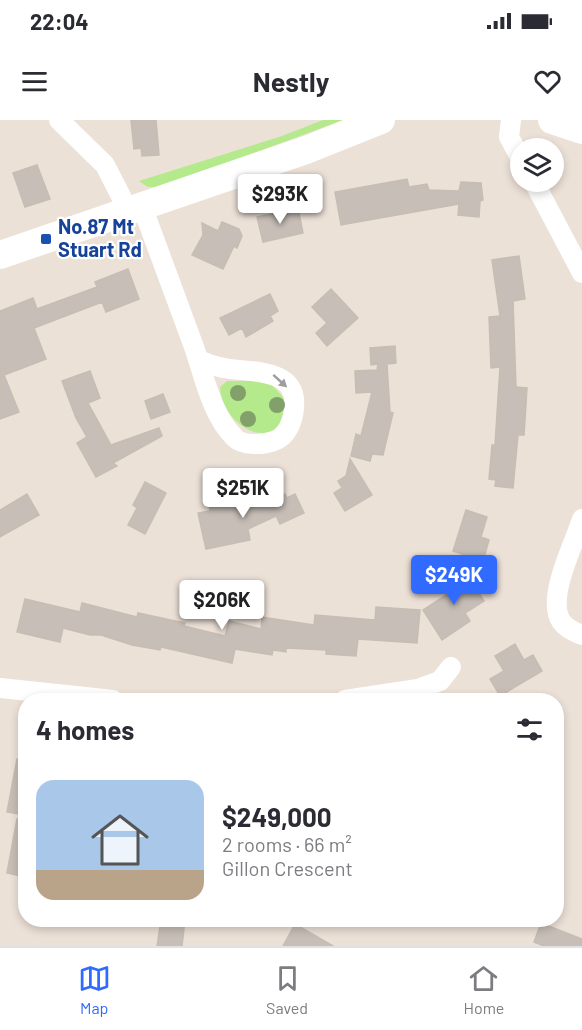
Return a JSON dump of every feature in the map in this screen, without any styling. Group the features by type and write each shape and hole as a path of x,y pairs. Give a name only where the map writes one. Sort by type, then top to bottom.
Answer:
{"street":[{"path":"59,120 105,165 135,208 224,426 237,440 261,445 277,440 288,429 293,418 294,403 288,387 274,374 225,369 198,360"},
{"path":"0,255 306,150 381,120"},
{"path":"510,139 512,120"},
{"path":"552,120 582,130"},
{"path":"539,192 582,273"},
{"path":"582,519 557,592 558,615 567,628 582,636"},
{"path":"391,693 418,689 441,681 451,667"},
{"path":"0,688 47,693"}],"green space":[{"path":"323,120 343,120 162,187 148,187 139,181 282,136"},
{"path":"227,381 268,381 285,399 282,417 275,428 265,433 253,432 241,426 223,402 220,387"}],"building":[{"path":"131,120 156,120 159,155 142,156 141,148 134,149"},
{"path":"37,165 50,199 25,207 13,173"},
{"path":"407,179 409,187 427,184 429,190 459,191 461,182 481,183 483,200 480,201 479,217 458,215 459,204 341,225 335,192"},
{"path":"298,208 303,233 263,242 257,217"},
{"path":"222,222 239,229 242,236 237,248 234,246 223,269 192,255 203,235 202,223 218,231"},
{"path":"519,256 525,299 513,301 516,387 527,388 524,435 518,435 513,488 495,486 496,480 489,479 492,445 495,445 500,367 491,368 489,317 500,316 492,260"},
{"path":"128,269 139,299 106,312 102,302 34,328 46,359 4,375 19,412 0,419 0,311 33,298 37,309 97,287 95,282"},
{"path":"331,289 358,318 327,346 316,333 327,323 312,307"},
{"path":"270,294 278,311 270,316 273,321 246,337 242,328 229,335 220,318"},
{"path":"395,346 396,363 387,364 390,412 393,413 383,455 372,454 370,461 351,456 356,434 361,436 372,392 356,393 355,371 377,370 378,364 371,365 370,348"},
{"path":"90,371 100,398 88,403 111,445 159,428 162,436 113,463 117,466 96,477 77,443 87,437 76,418 62,381"},
{"path":"163,394 170,412 151,419 145,401"},
{"path":"350,459 372,495 345,511 334,493 342,488 338,481 346,476"},
{"path":"145,482 166,493 145,534 128,525 137,508 133,505"},
{"path":"27,494 39,515 0,537 0,510"},
{"path":"285,494 287,498 295,494 304,513 280,524 276,516 248,529 250,540 206,549 198,513 210,511 208,501 232,497 234,505 260,505"},
{"path":"466,510 487,517 481,537 489,540 483,561 453,551"},
{"path":"465,571 484,601 465,613 470,621 442,640 423,610 451,592 445,583"},
{"path":"25,599 80,612 82,603 137,617 138,613 185,623 184,626 225,636 229,621 261,629 262,617 314,625 315,615 375,620 376,607 420,610 417,643 358,639 356,656 326,654 326,650 286,648 286,652 273,650 272,655 235,649 232,663 161,647 160,650 132,645 101,635 90,635 63,628 60,642 17,632"},
{"path":"515,644 524,660 533,655 542,671 505,693 498,693 490,679 504,671 495,656"},
{"path":"17,759 18,759 18,814 7,812"},
{"path":"17,819 18,819 18,875 7,873"},
{"path":"160,927 184,927 182,946 157,946"},
{"path":"293,927 300,927 333,946 283,946"},
{"path":"540,927 551,927 582,939 582,946 544,946 534,942"}],"place":[{"name":"No.87 Mt Stuart Rd","path":"46,239"}]}
